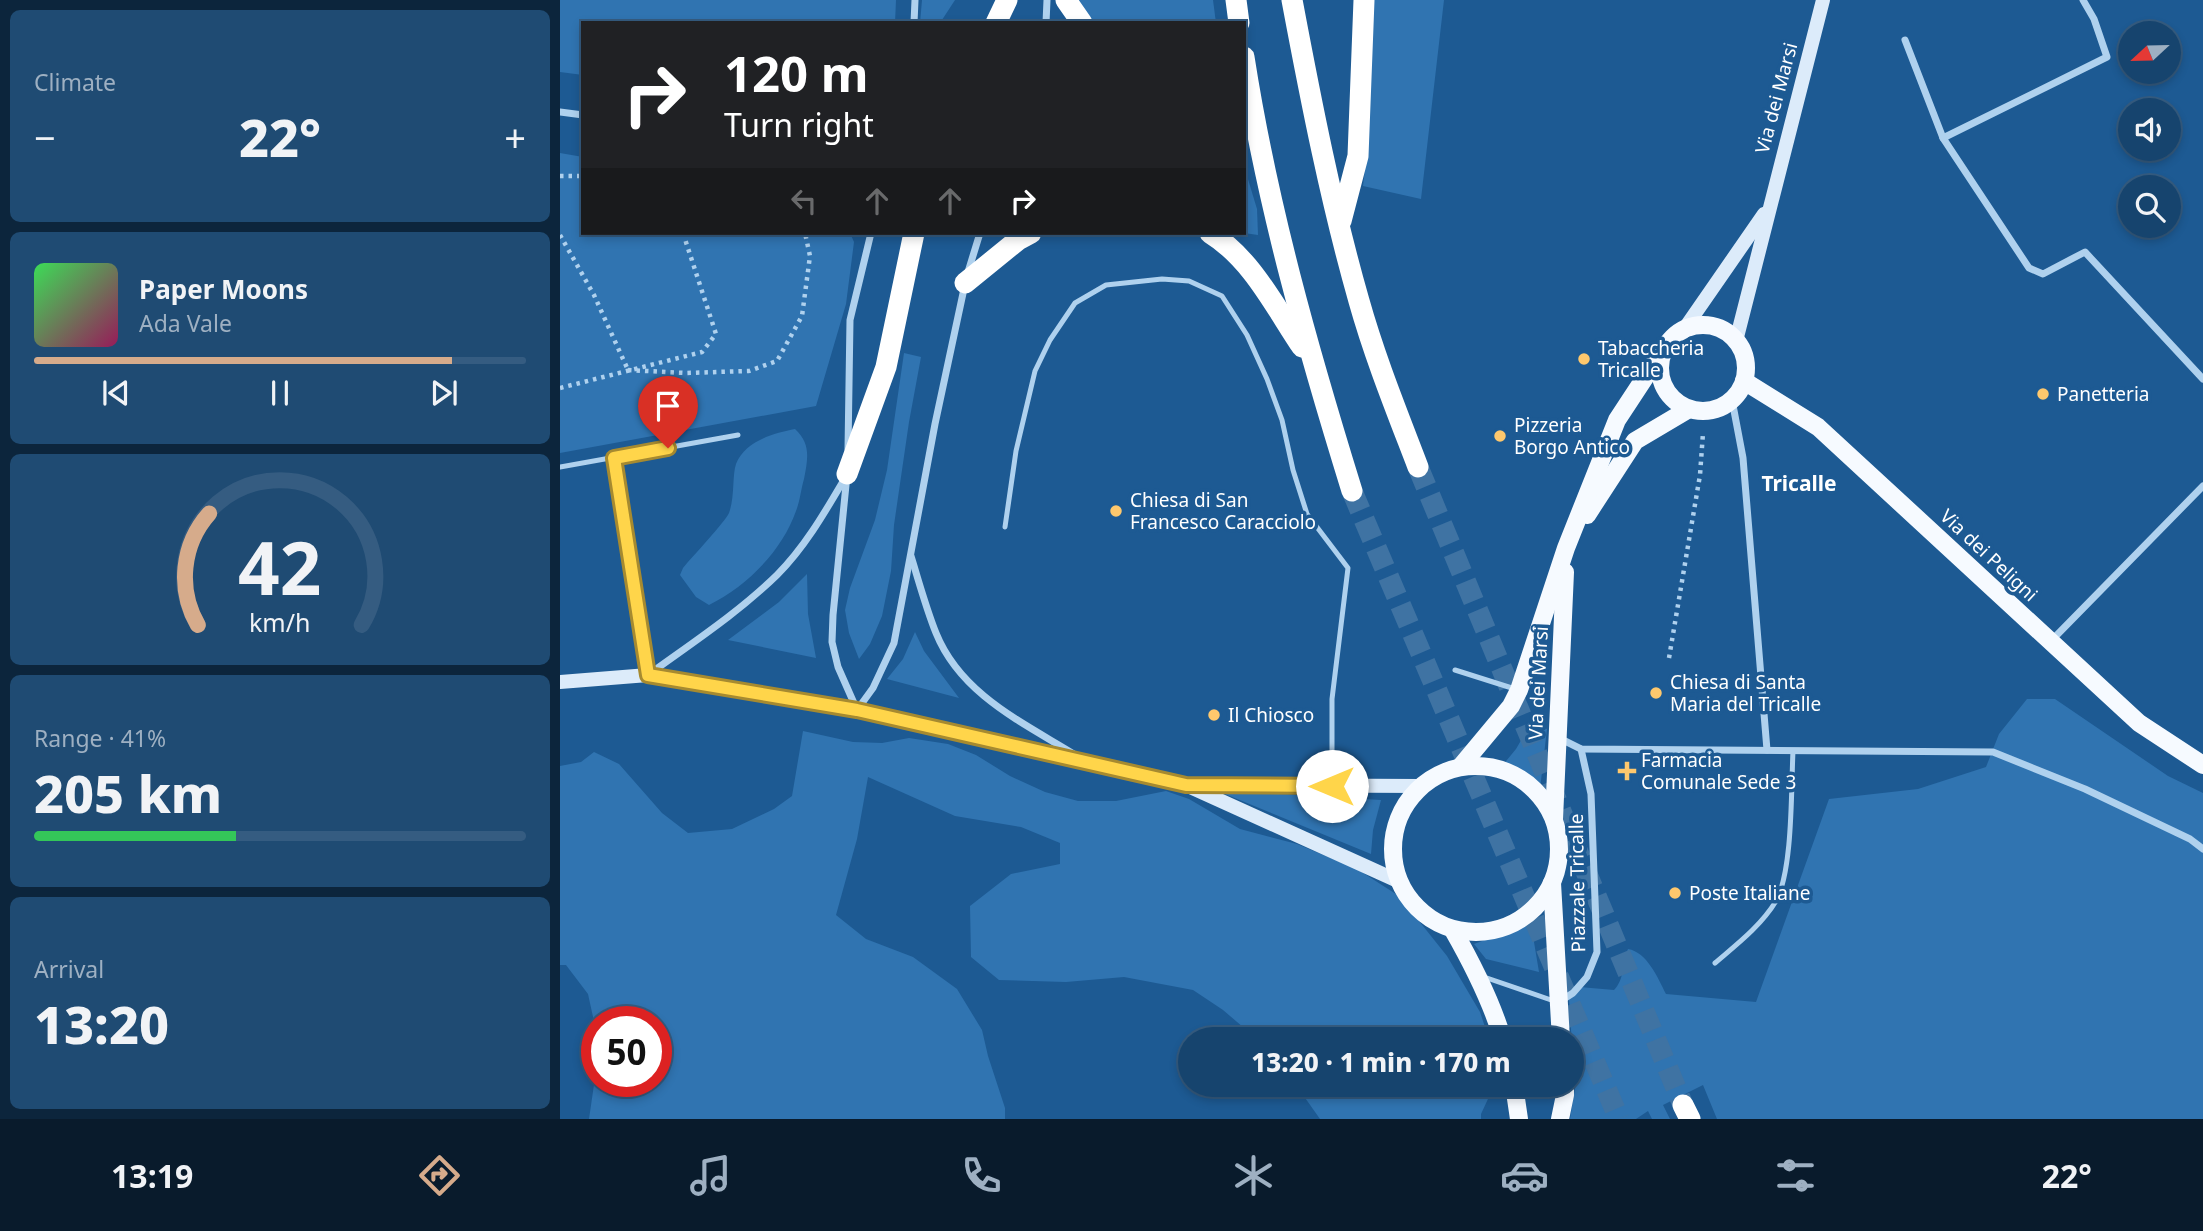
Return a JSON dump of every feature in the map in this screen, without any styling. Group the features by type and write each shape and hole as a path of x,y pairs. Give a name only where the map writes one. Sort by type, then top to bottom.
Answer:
{"highway":[{"path":"997,21 1007,0"},
{"path":"1066,0 1081,21"},
{"path":"1236,0 1239,21"},
{"path":"1292,0 1308,87 1359,302 1381,370 1418,467"},
{"path":"1340,226 1358,156 1364,0"},
{"path":"1246,70 1253,117 1280,239 1312,362 1352,491"},
{"path":"847,474 886,368 914,235"},
{"path":"965,284 1027,235"},
{"path":"1218,236 1255,275 1312,362"}],"main road":[{"name":"Via dei Marsi","path":"1736,341 1823,0"},
{"name":"Via dei Marsi","path":"1685,328 1769,208"},
{"path":"1713,326 1726,331 1736,341 1743,353 1746,367 1744,381 1732,400 1721,408 1707,411 1689,409 1676,402 1660,378 1660,364 1663,350 1676,334 1685,328 1713,326"},
{"name":"Via dei Marsi","path":"1461,766 1511,706 1519,690 1566,548 1617,419 1663,350"},
{"name":"Via dei Peligni","path":"1744,381 1818,427 2139,723 2203,765"},
{"name":"Via dei Marsi","path":"1554,819 1566,548 1635,441 1689,409"},
{"path":"560,682 648,675 857,710 1186,785 1420,786"},
{"path":"1461,766 1490,766 1517,776 1539,795 1554,819 1559,841 1559,862 1552,883 1540,903 1522,919 1500,929 1477,933 1453,930 1430,919 1412,903 1398,881 1392,856 1394,830 1404,806 1420,786 1439,773 1461,766"},
{"path":"1186,785 1398,881"},
{"path":"1552,883 1560,1027"},
{"path":"1453,930 1478,974 1499,1027"},
{"path":"1516,1097 1519,1119"},
{"path":"1560,1119 1565,1097"}],"street":[{"path":"914,21 915,0"},
{"path":"1046,21 1047,0"},
{"path":"1943,138 2107,57 2094,19 2083,0"},
{"path":"1905,40 1943,138 2029,268 2043,274 2085,252 2203,379"},
{"path":"560,111 581,115"},
{"path":"857,710 838,667 832,642 847,474 850,320 871,235"},
{"path":"857,710 880,677 894,643 935,424 965,284 979,235"},
{"path":"1732,400 1743,458 1767,750"},
{"path":"648,675 732,614 778,574 817,527 847,474"},
{"path":"2051,641 2203,486"},
{"path":"911,555 937,635 961,674 993,705 1089,764"},
{"path":"1557,737 1581,749 1993,752 2085,789 2190,839 2203,849"},
{"name":"Piazzale Tricalle","path":"1558,1003 1573,993 1587,977 1597,952 1591,794 1581,749"}],"lane":[{"path":"1005,527 1016,451 1035,371 1050,340 1075,303 1107,285 1162,279 1189,281 1222,296 1247,335 1267,379 1282,420 1293,470 1307,514 1348,568 1332,699 1332,786"},
{"path":"560,467 738,435"},
{"path":"614,458 648,675"},
{"path":"1455,670 1519,690"},
{"path":"1715,963 1751,931 1776,901 1786,874 1793,751"},
{"path":"1478,974 1558,1003"}],"path":[{"path":"560,176 581,176"},
{"path":"560,235 594,295 628,370"},
{"path":"560,388 702,352 716,334 684,235"},
{"path":"628,370 685,373 749,371 777,361 802,316 810,256 805,235"},
{"path":"1669,659 1700,475 1702,437 1707,411"}],"shaded area":[{"path":"560,0 896,0 895,21 581,21 581,75 560,72"},
{"path":"922,0 955,0 941,21 920,21"},
{"path":"1078,0 1213,0 1216,21 1092,21"},
{"path":"1369,0 1444,0 1421,199 1363,186 1366,160"},
{"path":"560,153 581,157 581,235 851,235 854,242 846,304 816,406 560,453"},
{"path":"1246,173 1257,209 1258,235 1246,233"},
{"path":"904,353 921,357 894,525 891,571 882,616 870,644 859,659 849,633 845,610 850,588 875,520 887,470"},
{"path":"795,429 804,440 807,458 799,503 790,526 762,566 737,588 709,605 696,597 680,575 683,568 729,513 735,469 740,456 761,439"},
{"path":"807,574 808,614 816,658 728,640 779,602"},
{"path":"915,632 924,651 959,698 887,679 903,659"},
{"path":"2027,699 2055,699 2168,776 2203,793 2203,1119 1717,1119 1703,1085 1663,1105 1670,1119 1652,1119 1648,1111 1636,1119 1570,1119 1574,1097 1584,1097 1584,1027 1571,1027 1568,986 1614,990 1620,981 1628,949 1646,960 1666,994 1756,1002 1829,799 1918,789 1986,767 1999,734"},
{"path":"1531,723 1547,729 1540,789 1518,771 1502,766 1516,749"},
{"path":"803,731 853,742 882,743 909,738 948,744 976,755 1010,776 1045,792 1078,801 1116,801 1166,791 1189,799 1240,829 1297,844 1357,869 1399,896 1447,956 1480,1012 1485,1027 1243,1027 1193,990 1124,977 1066,982 999,980 971,957 970,906 1011,874 1060,864 1060,843 1021,827 955,816 868,777 857,839 836,915 866,939 913,957 957,989 982,1030 1005,1108 1005,1119 589,1119 592,1097 672,1097 672,1006 591,1006 588,994 566,965 560,965 560,766 581,762 594,752 619,764 662,813 688,833 732,829 774,809 792,796"},
{"path":"1227,791 1381,800 1373,830 1371,854 1225,794"},
{"path":"1530,918 1539,972 1486,959 1474,944 1517,928"},
{"path":"1304,1097 1489,1097 1481,1119 1320,1119"}],"tunnel":[{"path":"1418,467 1683,1105"},
{"path":"1352,491 1619,1119"}],"place":[{"name":"Tabaccheria Tricalle","path":"1584,359"},
{"name":"Panetteria","path":"2043,394"},
{"name":"Pizzeria Borgo Antico","path":"1500,436"},
{"name":"Chiesa di San Francesco Caracciolo","path":"1116,511"},
{"name":"Chiesa di Santa Maria del Tricalle","path":"1656,693"},
{"name":"Il Chiosco","path":"1214,715"},
{"name":"Farmacia Comunale Sede 3","path":"1627,771"},
{"name":"Poste Italiane","path":"1675,893"}],"district":[{"name":"Tricalle","path":"1799,483"}],"route":[{"path":"668,448 614,458 648,675 857,710 1186,785 1332,786"}]}
